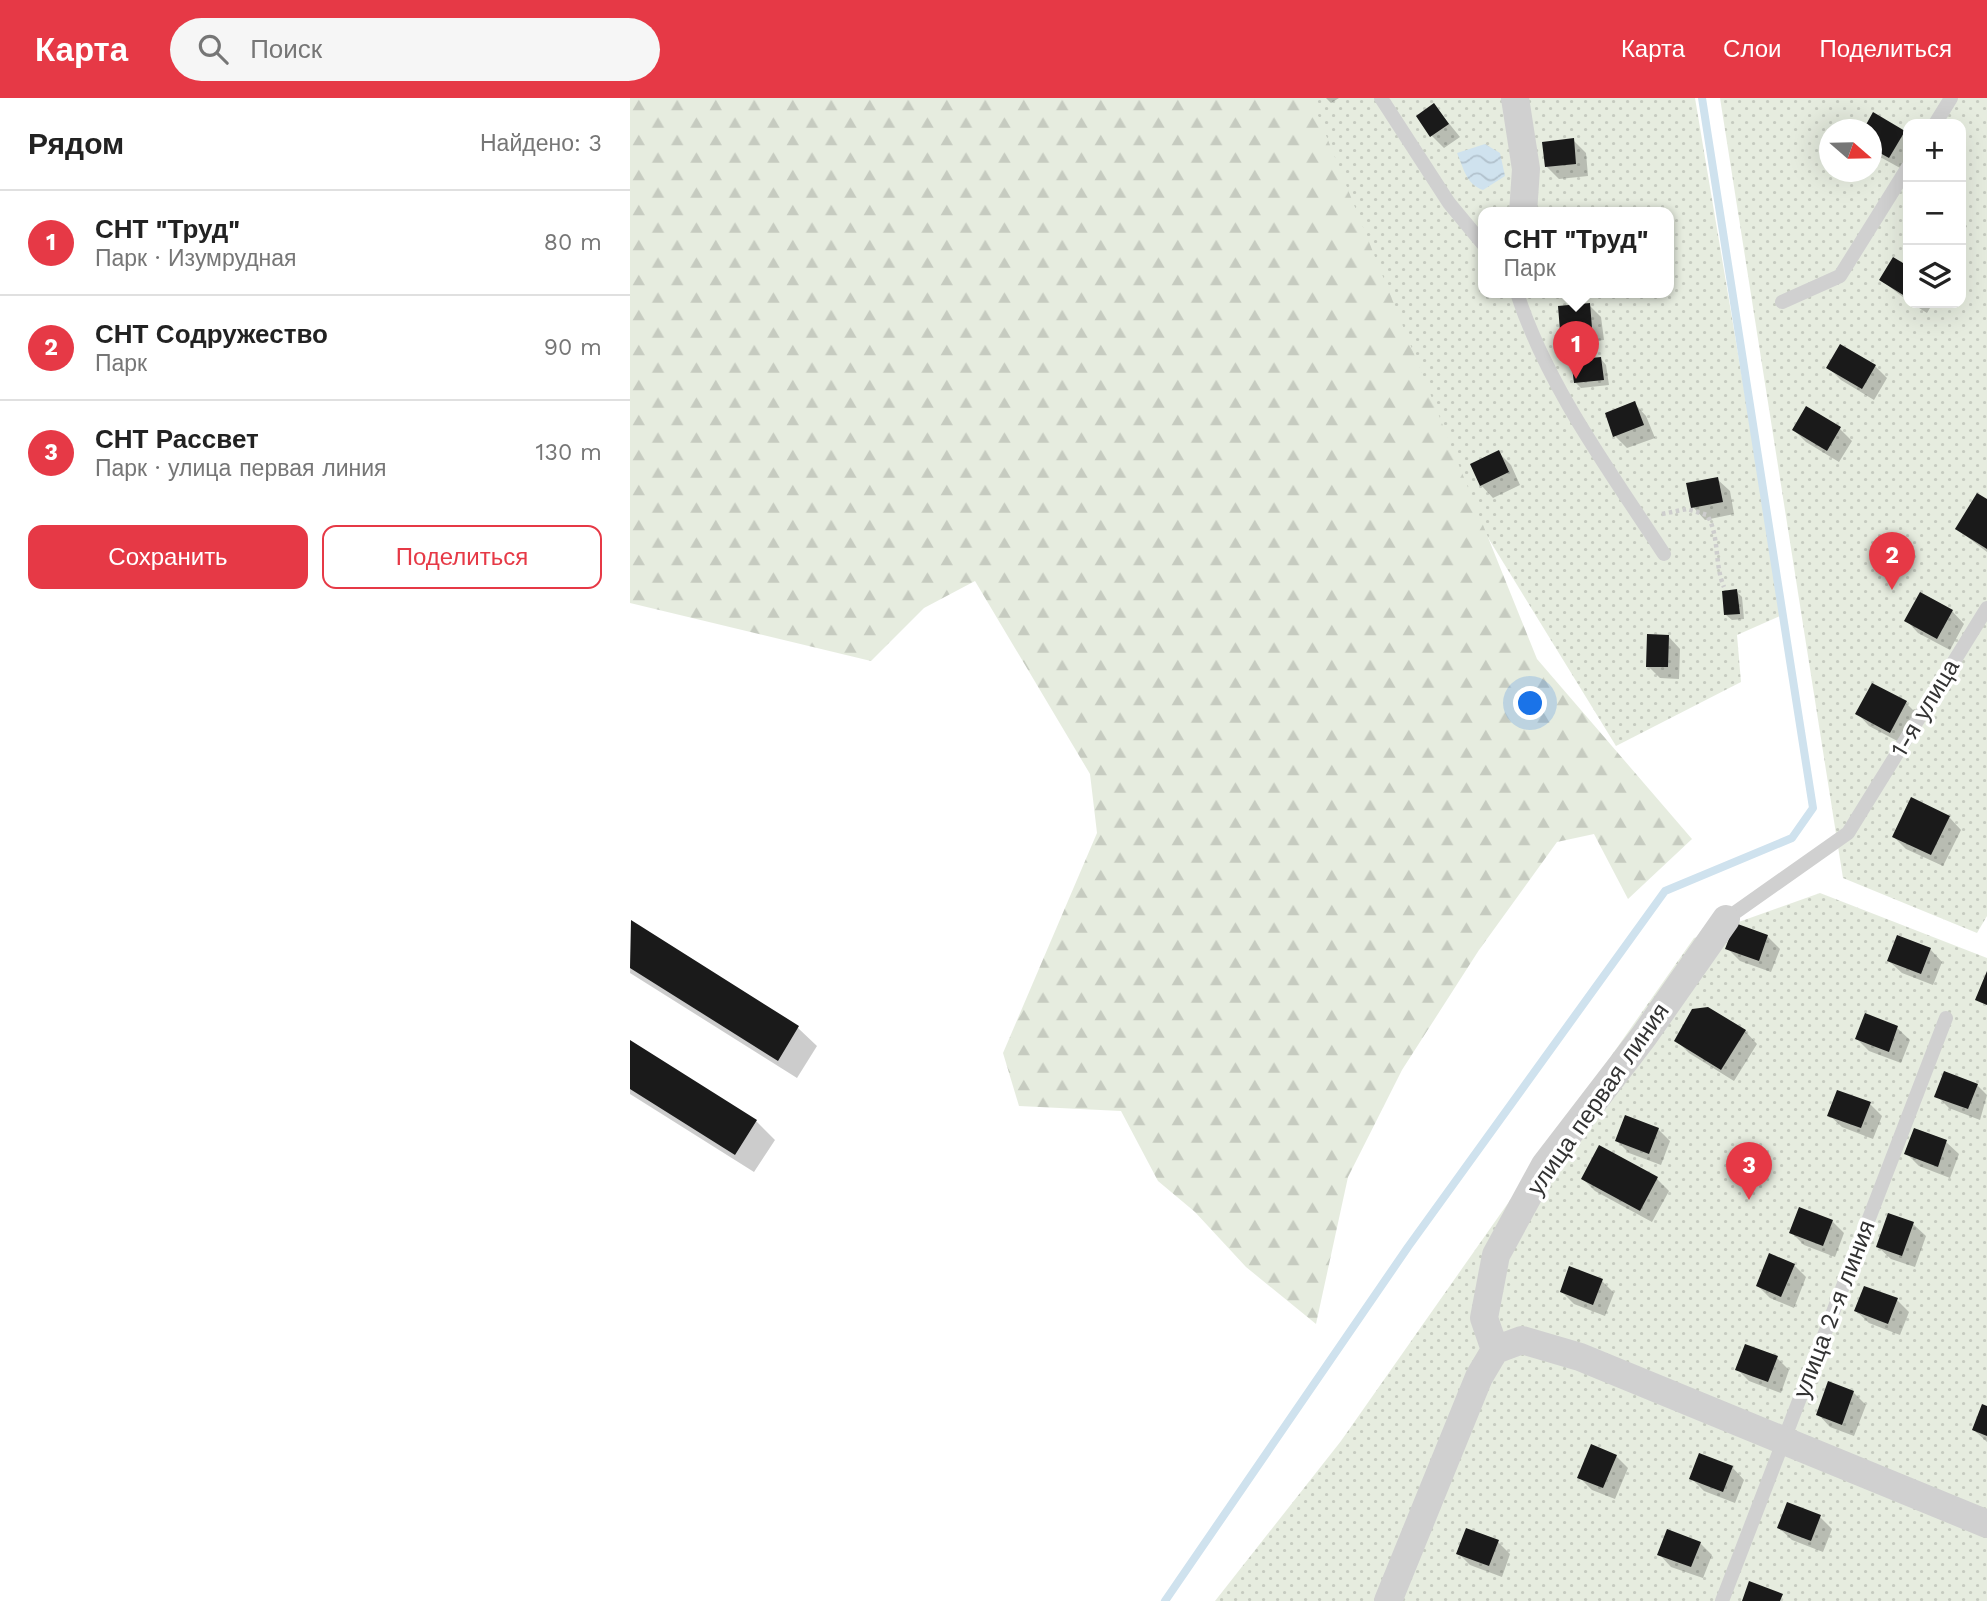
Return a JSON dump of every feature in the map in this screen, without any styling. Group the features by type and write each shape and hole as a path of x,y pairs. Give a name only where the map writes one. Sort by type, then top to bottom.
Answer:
{"street":[{"path":"1515,98 1526,169 1523,207"},
{"name":"улица первая линия","path":"1495,1350 1484,1318 1496,1255 1545,1166 1644,1036 1726,919"},
{"path":"1388,1601 1479,1377 1495,1350 1522,1340 1580,1357 1987,1524"}],"lane":[{"path":"1381,98 1449,203 1478,238"},
{"path":"1938,119 1951,98"},
{"path":"1782,302 1839,276 1903,175"},
{"path":"1519,298 1526,321 1573,415 1664,554"},
{"name":"1-я улица","path":"1726,919 1848,833 1987,607"},
{"name":"улица 2-я линия","path":"1722,1601 1947,1018"}],"path":[{"path":"1642,521 1687,509 1707,515 1714,529 1720,577 1724,587"}],"green space":[{"path":"630,98 1311,98 1537,659 1692,839 1628,899 1594,834 1557,842 1479,950 1402,1070 1348,1177 1316,1324 1246,1267 1195,1212 1158,1181 1121,1111 1019,1106 1003,1053 1097,833 1090,774 975,581 924,608 871,661 630,603"},
{"path":"1308,98 1695,98 1782,615 1737,635 1741,682 1616,746 1444,466"},
{"path":"1720,98 1987,98 1987,916 1977,933 1843,878"},
{"path":"1820,893 1987,958 1987,1601 1215,1601 1341,1441 1694,938"}],"water":[{"path":"1485,144 1500,153 1505,176 1483,190 1469,180 1457,153"}],"building":[{"path":"1434,103 1449,124 1430,137 1416,116"},
{"path":"1873,112 1903,130 1889,158 1882,154 1882,119 1869,119"},
{"path":"1574,138 1576,164 1545,167 1542,142"},
{"path":"1893,257 1903,263 1903,295 1879,280"},
{"path":"1590,303 1592,328 1560,331 1558,306"},
{"path":"1840,344 1876,365 1862,389 1826,368"},
{"path":"1601,357 1604,380 1574,383 1571,360"},
{"path":"1635,401 1644,425 1613,437 1605,413"},
{"path":"1806,406 1841,427 1827,451 1792,430"},
{"path":"1499,450 1509,472 1480,486 1470,464"},
{"path":"1718,477 1723,502 1691,508 1686,483"},
{"path":"1977,493 1987,499 1987,549 1955,529"},
{"path":"1737,589 1740,614 1724,615 1722,591"},
{"path":"1920,592 1953,610 1937,639 1904,621"},
{"path":"1647,634 1669,635 1668,667 1646,667"},
{"path":"1872,683 1907,701 1890,733 1855,714"},
{"path":"1911,797 1950,816 1931,855 1892,837"},
{"path":"631,920 799,1026 778,1061 630,968"},
{"path":"1735,923 1768,935 1759,961 1725,949"},
{"path":"1897,935 1931,948 1921,974 1887,961"},
{"path":"1987,971 1987,1005 1975,1000"},
{"path":"1708,1007 1746,1030 1721,1070 1674,1041 1692,1009"},
{"path":"1865,1013 1898,1026 1889,1052 1855,1039"},
{"path":"630,1040 757,1120 735,1155 630,1089"},
{"path":"1944,1071 1978,1084 1968,1109 1934,1097"},
{"path":"1837,1090 1871,1102 1861,1128 1827,1116"},
{"path":"1625,1115 1659,1128 1649,1154 1615,1141"},
{"path":"1914,1128 1947,1140 1938,1167 1904,1154"},
{"path":"1599,1145 1658,1177 1640,1211 1581,1179"},
{"path":"1799,1207 1833,1220 1823,1246 1789,1233"},
{"path":"1888,1213 1914,1222 1902,1256 1876,1247"},
{"path":"1769,1253 1795,1264 1781,1297 1756,1286"},
{"path":"1569,1266 1603,1279 1593,1305 1560,1292"},
{"path":"1864,1286 1898,1298 1888,1324 1854,1311"},
{"path":"1745,1344 1778,1356 1768,1382 1735,1370"},
{"path":"1828,1381 1854,1391 1842,1425 1816,1415"},
{"path":"1982,1404 1987,1406 1987,1436 1972,1430"},
{"path":"1591,1444 1617,1455 1603,1488 1577,1478"},
{"path":"1699,1453 1733,1466 1723,1492 1689,1479"},
{"path":"1787,1502 1821,1515 1811,1541 1777,1528"},
{"path":"1466,1528 1499,1540 1489,1566 1456,1554"},
{"path":"1667,1529 1701,1542 1691,1567 1657,1555"},
{"path":"1749,1581 1783,1594 1780,1601 1742,1601"}],"waterway":[{"path":"1165,1601 1408,1247 1665,891 1792,838 1813,808 1702,98"}],"place":[{"name":"СНТ \"Труд\"","path":"1576,379"},
{"name":"СНТ Содружество","path":"1892,590"},
{"name":"СНТ Рассвет","path":"1749,1200"}]}
